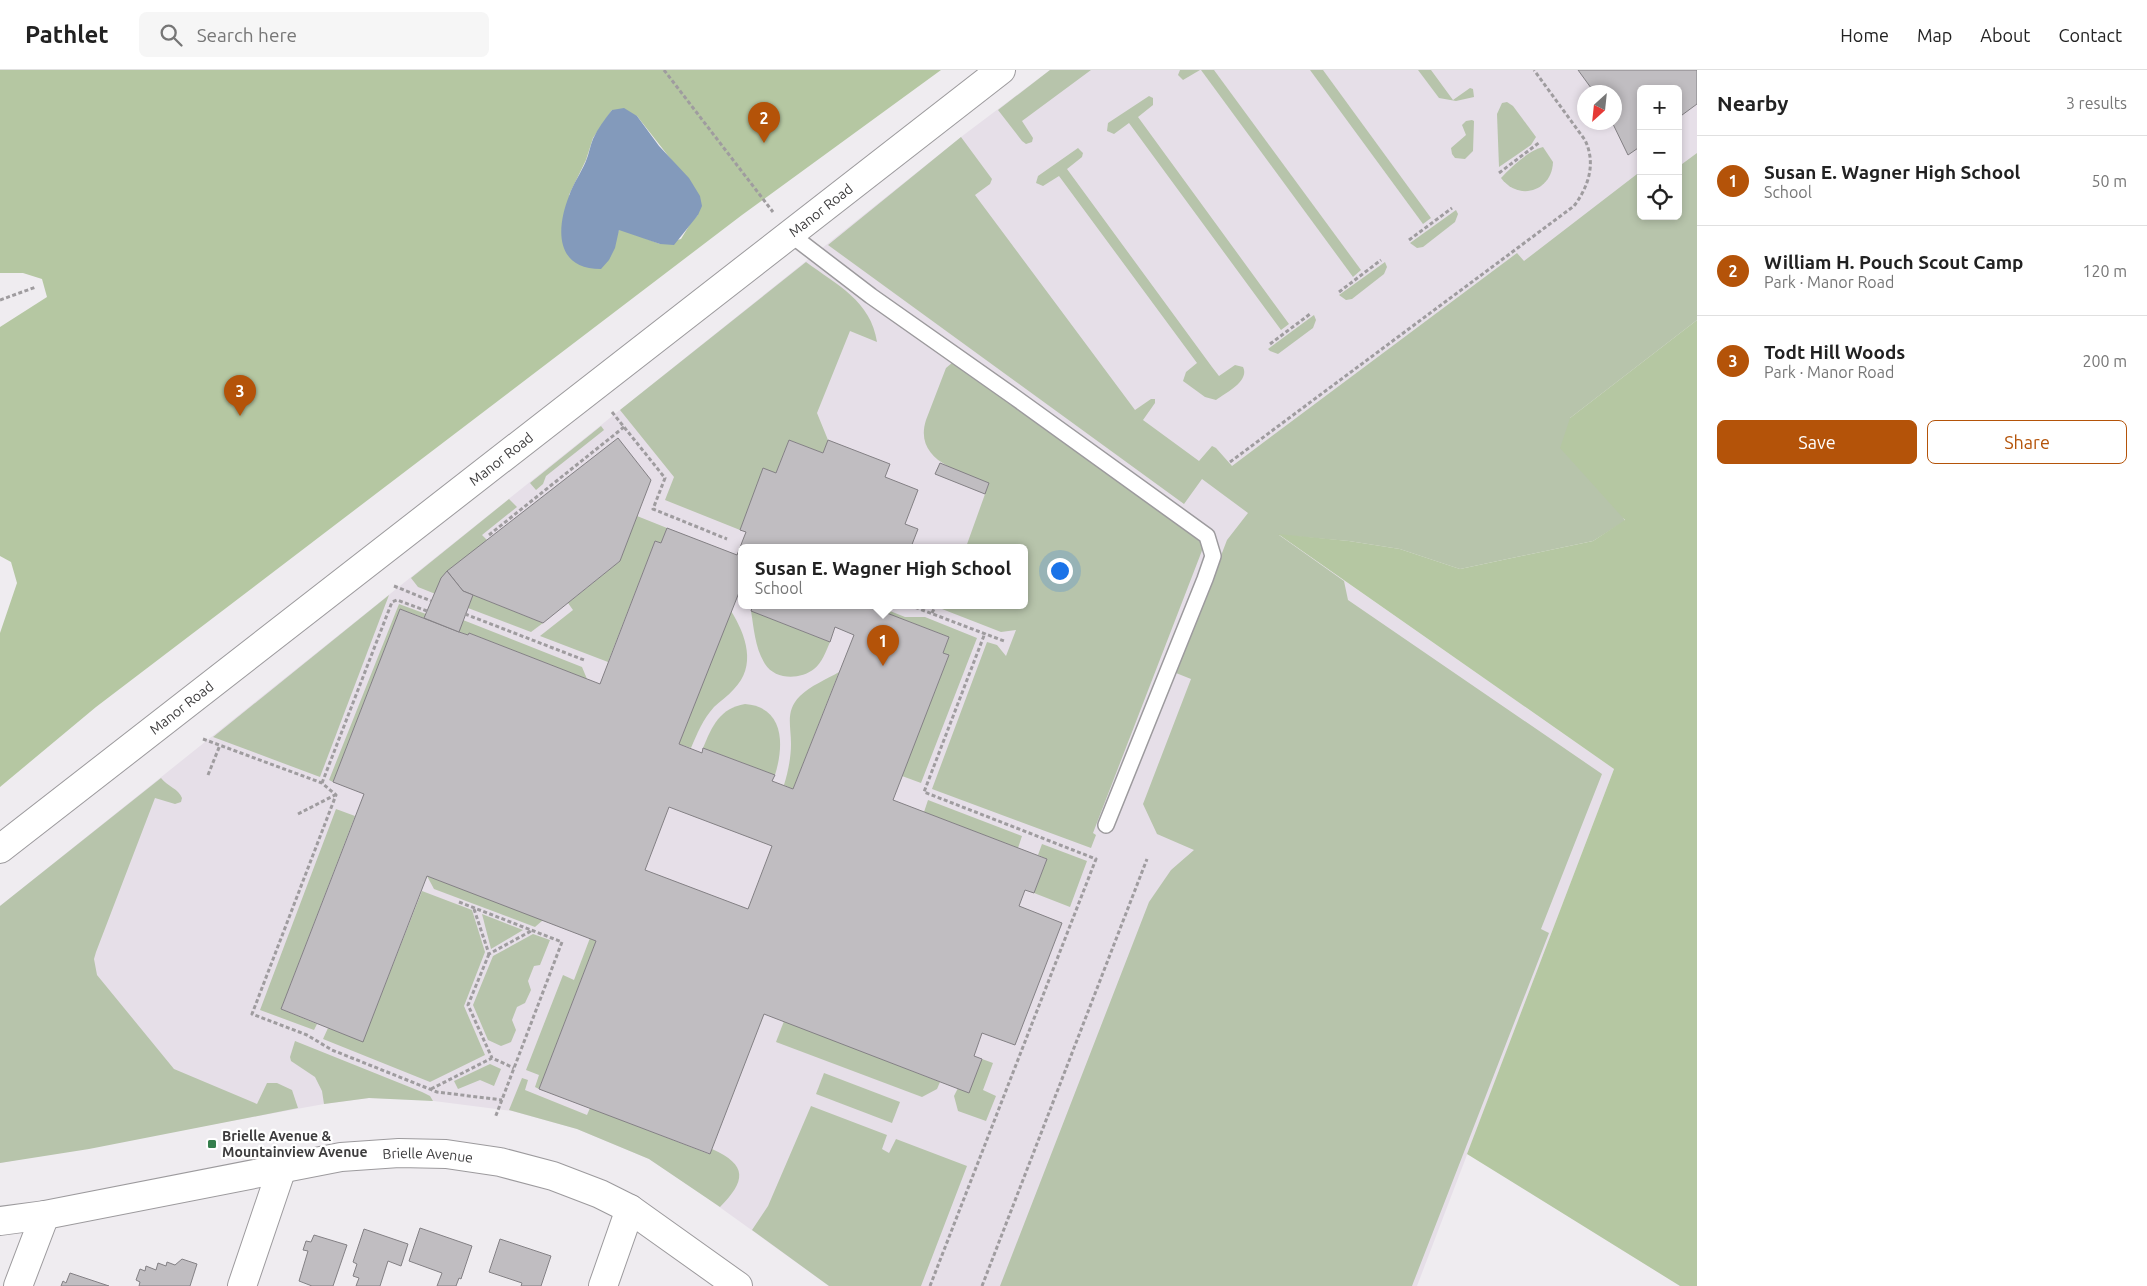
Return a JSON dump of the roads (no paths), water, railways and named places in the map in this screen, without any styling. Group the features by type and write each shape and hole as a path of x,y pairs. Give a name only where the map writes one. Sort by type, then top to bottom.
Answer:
{"street":[{"name":"Manor Road","path":"0,849 1002,70"},
{"name":"Brielle Avenue","path":"0,1221 45,1215 342,1157 399,1153 446,1154 500,1162 552,1176 600,1194 630,1209 738,1286"},
{"path":"242,1286 282,1168"},
{"path":"603,1286 630,1209"},
{"path":"18,1286 45,1215"}],"lane":[{"path":"790,234 871,296 1207,536 1213,556 1205,580 1106,825"}],"water":[{"path":"624,108 637,116 659,146 689,178 700,196 702,206 698,215 674,245 660,244 619,230 615,248 609,260 601,269 586,267 575,262 567,255 561,234 562,221 571,192 586,161 597,131 612,110"}],"place":[{"name":"William H. Pouch Scout Camp","path":"764,143"},
{"name":"Todt Hill Woods","path":"240,416"},
{"name":"Susan E. Wagner High School","path":"883,666"},
{"name":"Brielle Avenue & Mountainview Avenue","path":"212,1144"}]}
